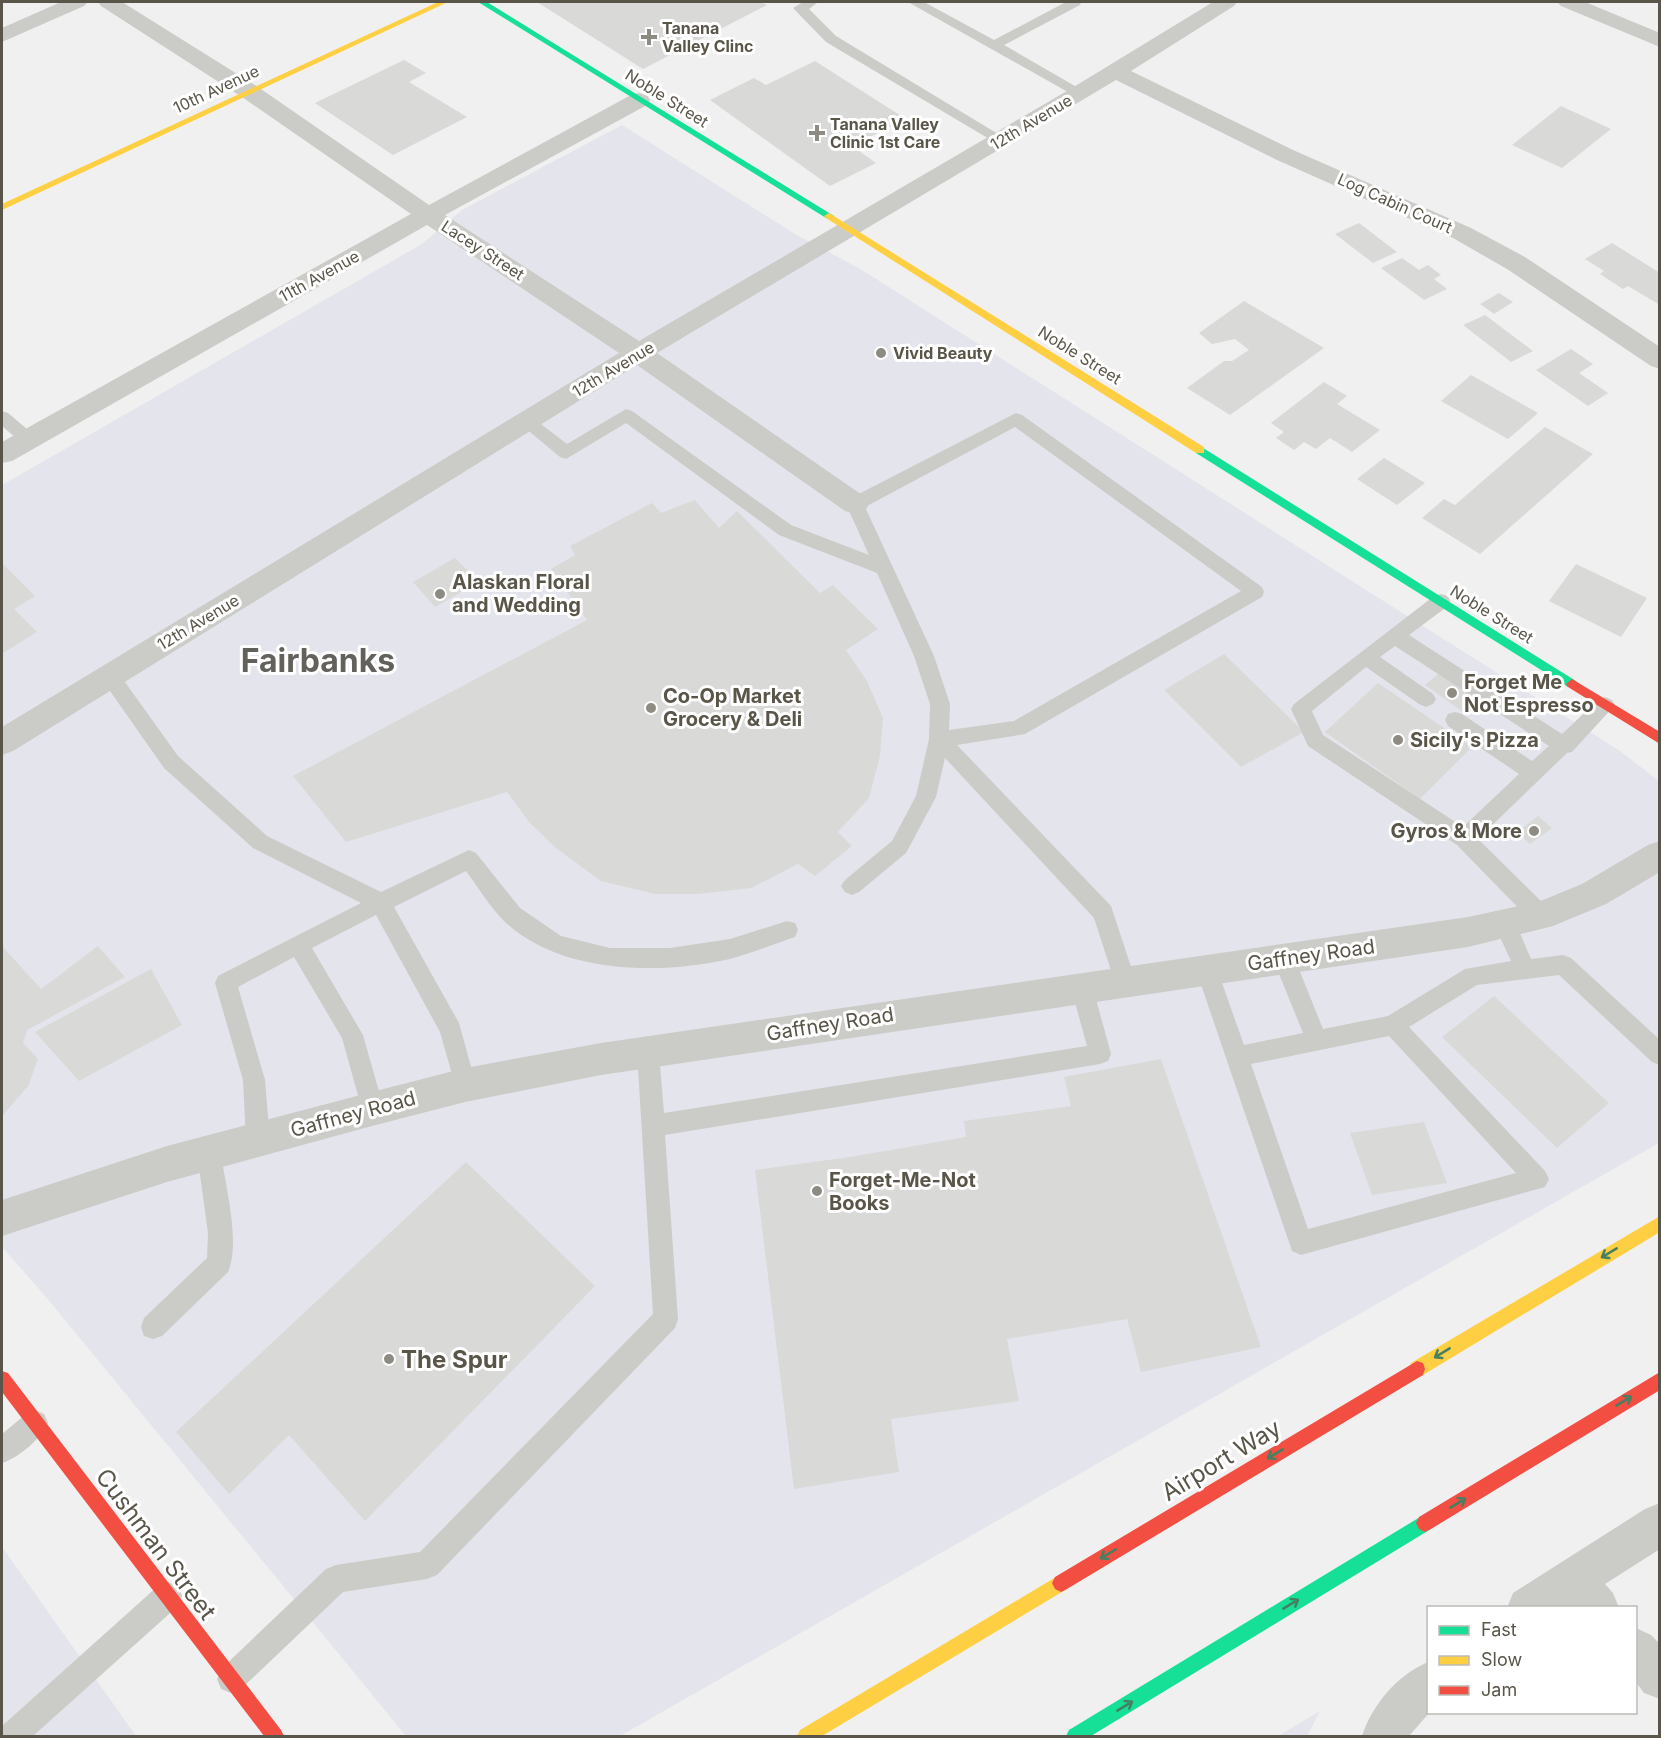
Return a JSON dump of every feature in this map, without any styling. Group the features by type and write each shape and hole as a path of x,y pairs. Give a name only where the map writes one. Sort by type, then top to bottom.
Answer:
{"street":[{"path":"2,36 77,2"},
{"name":"Lacey Street","path":"108,2 250,92 428,215 638,353 855,504"},
{"name":"10th Avenue","path":"2,207 444,2"},
{"name":"Noble Street","path":"482,2 851,230 1659,739"},
{"name":"12th Avenue","path":"2,742 638,353 851,230 1116,72 1227,2"},
{"path":"1568,2 1659,41"},
{"name":"Log Cabin Court","path":"1116,72 1285,155 1462,233 1516,263 1659,360"},
{"name":"11th Avenue","path":"2,454 428,215 639,100"},
{"name":"Gaffney Road","path":"2,1218 166,1164 465,1085 648,1052 1468,932 1505,924 1541,916 1594,894 1659,855"},
{"name":"Airport Way","path":"806,1737 1659,1223"},
{"name":"Cushman Street","path":"2,1379 275,1737"},
{"path":"1075,1737 1659,1380"},
{"path":"1536,1606 1586,1594 1659,1524"},
{"path":"1637,1652 1659,1677"},
{"path":"1384,1737 1398,1713 1427,1685"}],"lane":[{"path":"812,2 800,8 831,39 1001,140"},
{"path":"915,2 941,10 994,45 1080,93"},
{"path":"994,45 1075,2"},
{"path":"527,422 566,453 626,415 785,531 886,569"},
{"path":"2,417 28,439"},
{"path":"852,886 899,847 926,797 939,739 940,704 924,656 855,504 1016,419 1255,592 1018,728 939,739"},
{"path":"1441,601 1366,657 1301,710 1315,740 1464,839 1541,916"},
{"path":"1395,636 1565,746"},
{"path":"1366,657 1426,699"},
{"path":"110,676 171,762 260,842 380,902 451,1029 465,1085"},
{"path":"1464,839 1565,746 1605,705"},
{"path":"1455,720 1534,773"},
{"path":"939,739 1103,913 1125,982"},
{"path":"258,1140 254,1080 226,983 380,902 469,859 512,915 555,945 610,958 670,958 730,950 787,930"},
{"path":"1505,924 1526,969"},
{"path":"298,945 352,1035 372,1109"},
{"path":"1284,959 1317,1041"},
{"path":"1237,1057 1394,1025 1473,976 1563,966 1659,1055"},
{"path":"1207,970 1301,1243 1537,1179 1394,1025"},
{"path":"652,1126 1100,1054 1082,988"},
{"path":"231,1679 336,1579 427,1565 666,1319 648,1052"},
{"path":"153,1327 219,1263 220,1233 209,1153"},
{"path":"2,1450 35,1423"},
{"path":"12,1737 168,1596"}],"shaded area":[{"path":"622,125 795,234 862,270 1620,751 1659,781 1659,1143 620,1736 406,1736 47,1298 2,1247 2,485 422,244 462,210"},
{"path":"2,1547 136,1736 2,1736"},
{"path":"1320,1711 1307,1736 1278,1736"}],"building":[{"name":"Tanana Valley Clinc","path":"537,2 760,2 767,5 643,69"},
{"path":"404,60 426,73 409,82 467,117 393,155 315,103"},
{"name":"Tanana Valley Clinic 1st Care","path":"815,61 906,119 852,146 876,163 830,186 710,100 754,78 766,85"},
{"path":"1561,106 1611,129 1562,168 1512,145"},
{"path":"1359,223 1397,252 1373,263 1335,234"},
{"path":"1612,243 1660,273 1660,305 1628,286 1623,289 1600,274 1604,271 1585,259"},
{"path":"1402,258 1419,270 1428,265 1441,275 1434,279 1447,289 1424,300 1381,268"},
{"path":"1499,293 1513,302 1494,314 1480,304"},
{"path":"1244,301 1324,348 1230,415 1187,388 1224,361 1232,361 1249,350 1235,339 1212,344 1199,333"},
{"path":"1485,315 1533,351 1511,362 1463,325"},
{"path":"1571,349 1593,364 1579,373 1608,393 1588,406 1536,370"},
{"path":"1471,375 1538,413 1508,439 1441,401"},
{"path":"1324,382 1347,396 1337,404 1380,430 1352,452 1330,438 1316,449 1304,442 1294,450 1276,438 1284,432 1271,423"},
{"path":"1545,427 1593,454 1480,554 1422,518 1444,499 1455,505"},
{"path":"1384,458 1425,483 1397,505 1357,479"},
{"name":"Co-Op Market Grocery & Deli","path":"695,500 719,528 737,511 820,593 833,585 878,629 846,650 867,681 883,718 880,756 869,798 838,832 852,846 815,876 798,864 751,888 698,894 655,894 601,881 556,848 529,822 507,792 346,842 293,776 587,620 551,569 575,555 570,546 652,503 661,513"},
{"name":"Alaskan Floral and Wedding","path":"455,558 479,582 435,607 413,582"},
{"path":"2,563 35,596 14,609 37,632 3,653"},
{"path":"1576,564 1647,598 1621,637 1549,601"},
{"path":"1224,654 1304,732 1241,767 1164,690"},
{"path":"1441,672 1481,700 1466,714 1425,685"},
{"name":"Sicily's Pizza","path":"1378,683 1472,747 1420,799 1325,732"},
{"path":"1538,816 1552,828 1530,844 1517,832"},
{"path":"2,946 41,989 98,946 125,977 27,1030 23,1043 38,1059 28,1086 2,1116"},
{"path":"151,969 182,1025 79,1081 35,1032"},
{"path":"1494,996 1609,1103 1557,1148 1442,1037"},
{"path":"1161,1059 1261,1347 1141,1372 1127,1319 1007,1339 1019,1401 891,1419 899,1472 794,1489 755,1170 850,1157 966,1137 964,1121 1071,1106 1064,1077"},
{"path":"1424,1122 1447,1183 1372,1195 1350,1133"},
{"name":"The Spur","path":"466,1162 595,1286 365,1521 289,1435 229,1494 176,1432"}],"traffic: fast":[{"path":"482,2 829,216"},
{"path":"1200,450 1572,684"},
{"path":"1075,1736 1425,1523"}],"traffic: slow":[{"path":"2,207 444,2"},
{"path":"829,216 1200,450"},
{"path":"1417,1369 1660,1223"},
{"path":"806,1736 1061,1583"}],"traffic: jam":[{"path":"1572,684 1660,739"},
{"path":"1061,1583 1417,1369"},
{"path":"2,1379 275,1736"},
{"path":"1425,1523 1660,1380"}],"place":[{"name":"Tanana Valley Clinc","path":"649,37"},
{"name":"Tanana Valley Clinic 1st Care","path":"817,133"},
{"name":"Vivid Beauty","path":"881,353"},
{"name":"Alaskan Floral and Wedding","path":"440,594"},
{"name":"Forget Me Not Espresso","path":"1452,693"},
{"name":"Co-Op Market Grocery & Deli","path":"651,708"},
{"name":"Sicily's Pizza","path":"1398,740"},
{"name":"Gyros & More","path":"1534,831"},
{"name":"Forget-Me-Not Books","path":"817,1191"},
{"name":"The Spur","path":"389,1359"}],"district":[{"name":"Fairbanks","path":"318,660"}]}
